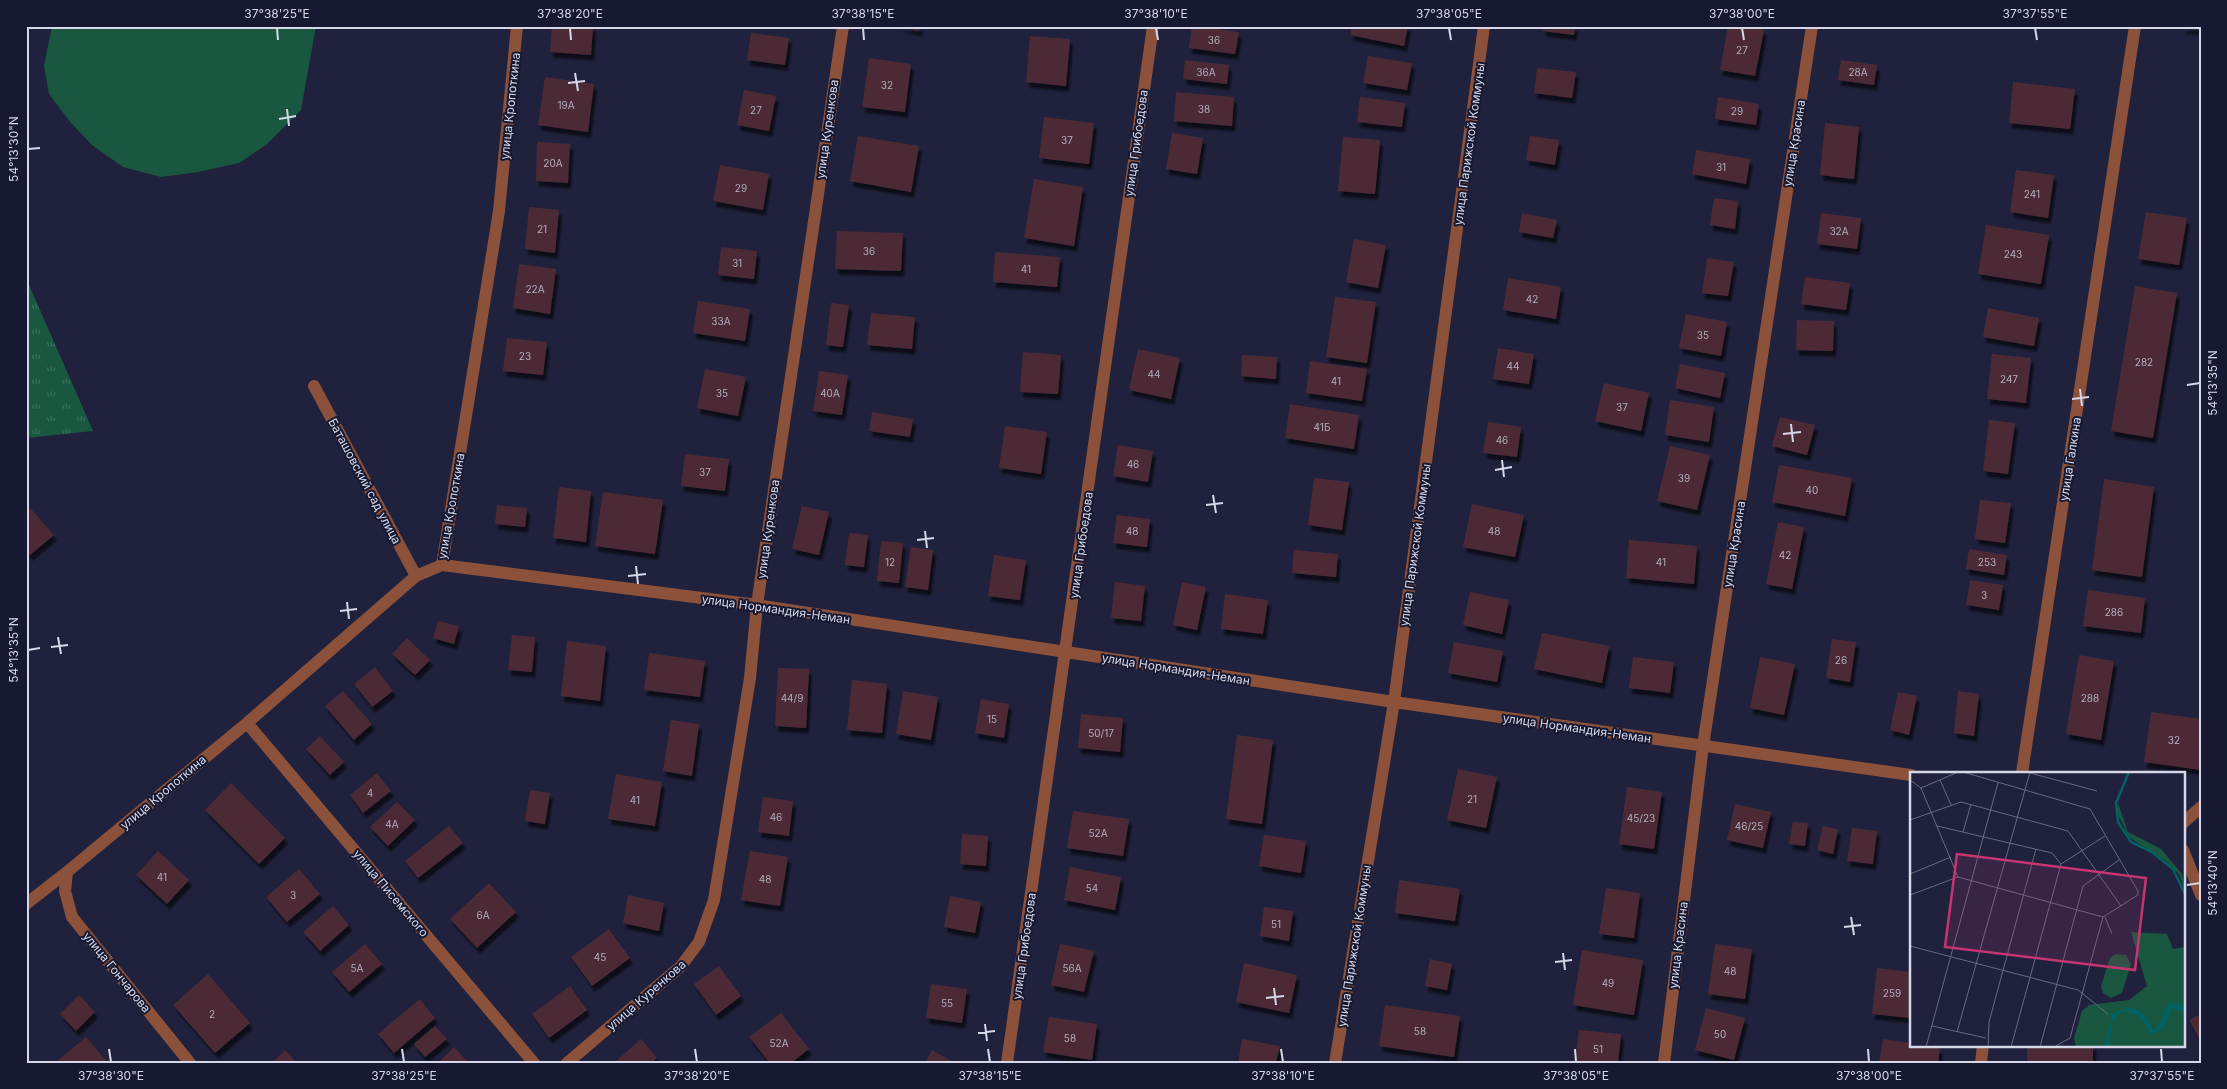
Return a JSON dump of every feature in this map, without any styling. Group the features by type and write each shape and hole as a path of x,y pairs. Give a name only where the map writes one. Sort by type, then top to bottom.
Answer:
{"street":[{"name":"улица Кропоткина","path":"26,904 247,722 416,576 442,565 500,211 518,26"},
{"name":"улица Куренкова","path":"567,1063 682,966 699,942 714,900 750,678 757,605 843,26"},
{"name":"улица Грибоедова","path":"1007,1063 1153,26"},
{"name":"улица Парижской Коммуны","path":"1335,1063 1394,702 1484,26"},
{"name":"улица Красина","path":"1664,1063 1703,746 1812,26"},
{"name":"улица Галкина","path":"2022,772 2135,26"},
{"name":"Баташовский сад улица","path":"314,386 416,576"},
{"name":"улица Нормандия-Неман","path":"442,565 757,605 1394,702 1910,775"},
{"name":"улица Писемского","path":"247,722 534,1063"},
{"path":"2184,822 2201,807"},
{"path":"2184,852 2201,895"},
{"name":"улица Гончарова","path":"67,872 65,892 72,916 190,1063"},
{"path":"1981,1063 1984,1046"}],"green space":[{"path":"52,26 316,26 301,110 266,145 239,163 198,172 161,177 123,167 92,145 71,123 49,94 44,66"},
{"path":"26,278 93,431 26,438"}],"building":[{"path":"552,26 593,26 591,55 550,52"},
{"path":"899,26 920,26 919,31"},
{"path":"1192,26 1239,32 1235,54 1189,48"},
{"path":"1352,26 1408,26 1404,46 1350,35"},
{"path":"1543,26 1575,26 1574,35 1543,31"},
{"path":"1728,26 1747,26 1764,30 1755,76 1720,70"},
{"path":"2183,26 2201,26 2201,30 2183,28"},
{"path":"751,33 789,38 785,65 747,60"},
{"path":"1030,36 1070,39 1066,86 1026,82"},
{"path":"1368,56 1412,63 1407,90 1363,83"},
{"path":"869,58 911,64 905,112 862,107"},
{"path":"1185,60 1229,65 1227,84 1183,79"},
{"path":"1841,60 1877,65 1874,85 1838,80"},
{"path":"1537,68 1576,72 1572,98 1534,93"},
{"path":"545,77 594,84 588,132 538,125"},
{"path":"2013,82 2075,89 2070,129 2009,123"},
{"path":"744,90 776,96 769,131 737,125"},
{"path":"1176,92 1234,97 1232,126 1174,121"},
{"path":"1360,97 1405,103 1402,127 1357,122"},
{"path":"1718,97 1759,104 1756,125 1715,119"},
{"path":"1044,117 1094,123 1089,164 1039,158"},
{"path":"1825,123 1859,127 1854,179 1820,175"},
{"path":"1172,133 1203,138 1197,174 1166,169"},
{"path":"858,136 919,146 911,192 850,181"},
{"path":"1530,136 1559,140 1555,165 1526,160"},
{"path":"1343,137 1380,140 1375,194 1338,191"},
{"path":"537,142 570,144 568,183 536,181"},
{"path":"1696,150 1750,159 1746,184 1692,174"},
{"path":"720,165 769,174 763,210 713,201"},
{"path":"2016,170 2054,175 2048,218 2010,212"},
{"path":"1034,179 1083,187 1074,246 1024,238"},
{"path":"1714,198 1738,201 1735,229 1710,225"},
{"path":"529,207 559,210 555,253 525,249"},
{"path":"2146,212 2187,218 2179,265 2138,259"},
{"path":"1522,213 1557,220 1553,238 1519,232"},
{"path":"1821,213 1861,218 1857,249 1817,244"},
{"path":"1986,225 2049,235 2041,284 1978,274"},
{"path":"837,231 903,233 901,271 835,269"},
{"path":"1354,239 1386,245 1378,288 1346,282"},
{"path":"721,247 757,251 754,279 718,275"},
{"path":"995,252 1060,257 1057,287 993,282"},
{"path":"1707,258 1734,262 1728,296 1702,293"},
{"path":"519,264 556,269 550,314 513,308"},
{"path":"1805,277 1850,283 1846,310 1801,304"},
{"path":"1508,278 1561,287 1556,319 1503,310"},
{"path":"2135,286 2177,293 2153,438 2111,431"},
{"path":"1335,297 1376,302 1367,363 1326,357"},
{"path":"698,301 750,309 745,341 693,333"},
{"path":"831,303 849,305 843,347 826,345"},
{"path":"1988,308 2039,318 2034,346 1983,337"},
{"path":"871,313 915,317 912,349 867,345"},
{"path":"1686,314 1727,322 1721,356 1679,348"},
{"path":"1797,320 1834,321 1833,351 1796,350"},
{"path":"507,338 547,342 543,375 503,371"},
{"path":"1498,348 1534,354 1529,384 1493,379"},
{"path":"1138,349 1180,358 1171,399 1129,390"},
{"path":"1023,352 1061,355 1058,394 1020,392"},
{"path":"1992,354 2031,358 2026,403 1987,399"},
{"path":"1242,355 1277,357 1276,379 1241,376"},
{"path":"1310,361 1367,369 1362,401 1306,393"},
{"path":"1680,364 1725,373 1720,398 1675,388"},
{"path":"705,369 746,377 738,416 697,408"},
{"path":"819,371 848,375 842,415 813,411"},
{"path":"1604,383 1649,393 1641,431 1595,421"},
{"path":"1670,400 1714,407 1709,442 1665,435"},
{"path":"1290,404 1359,415 1354,449 1285,438"},
{"path":"872,412 913,419 910,437 869,431"},
{"path":"1780,417 1815,425 1807,455 1772,446"},
{"path":"1989,420 2015,423 2008,474 1983,471"},
{"path":"1488,422 1521,427 1517,457 1483,453"},
{"path":"1005,426 1047,432 1041,474 999,468"},
{"path":"1118,445 1153,451 1148,482 1113,476"},
{"path":"1670,446 1710,455 1697,510 1657,501"},
{"path":"685,454 729,459 725,491 681,486"},
{"path":"1779,465 1852,478 1845,516 1772,502"},
{"path":"1314,478 1349,482 1342,530 1308,525"},
{"path":"2104,479 2154,487 2142,577 2092,570"},
{"path":"559,487 591,491 586,542 553,538"},
{"path":"603,492 663,500 655,554 595,546"},
{"path":"1980,500 2011,503 2005,543 1975,539"},
{"path":"1472,504 1524,515 1515,557 1463,547"},
{"path":"497,505 527,508 525,527 495,524"},
{"path":"802,506 829,512 819,555 792,549"},
{"path":"31,509 54,535 30,555 26,550 26,513"},
{"path":"1117,515 1150,519 1147,547 1113,543"},
{"path":"1778,522 1804,527 1792,589 1766,584"},
{"path":"849,533 868,535 864,567 845,565"},
{"path":"1629,540 1697,546 1694,584 1626,578"},
{"path":"881,541 903,543 899,583 877,581"},
{"path":"911,547 933,550 928,590 905,587"},
{"path":"1969,549 2007,555 2004,575 1966,569"},
{"path":"1294,550 1338,554 1336,577 1292,573"},
{"path":"994,555 1026,560 1020,600 988,596"},
{"path":"1970,580 2003,585 1999,610 1966,605"},
{"path":"1115,582 1145,586 1141,621 1111,618"},
{"path":"1182,582 1206,587 1197,630 1173,625"},
{"path":"2088,590 2145,598 2141,633 2083,626"},
{"path":"1470,592 1509,600 1502,634 1463,625"},
{"path":"1225,594 1268,600 1263,634 1221,629"},
{"path":"438,621 459,626 454,644 433,638"},
{"path":"1542,633 1609,646 1602,683 1534,669"},
{"path":"512,635 535,637 532,672 508,670"},
{"path":"407,638 430,660 415,675 392,654"},
{"path":"1832,639 1856,642 1850,682 1826,678"},
{"path":"567,641 606,646 600,701 561,696"},
{"path":"1454,642 1503,651 1497,682 1448,673"},
{"path":"649,653 705,661 700,697 644,690"},
{"path":"2079,655 2114,661 2101,740 2066,734"},
{"path":"1633,657 1674,662 1670,693 1629,688"},
{"path":"1760,657 1795,664 1784,715 1750,708"},
{"path":"375,667 393,691 372,707 354,684"},
{"path":"778,668 809,669 806,728 775,726"},
{"path":"852,680 887,684 882,733 847,730"},
{"path":"343,691 372,724 354,740 325,706"},
{"path":"903,691 938,697 931,740 896,734"},
{"path":"1958,691 1979,694 1974,736 1954,733"},
{"path":"1898,692 1917,696 1909,735 1890,730"},
{"path":"981,699 1009,704 1004,738 975,733"},
{"path":"2151,712 2201,719 2201,770 2144,762"},
{"path":"1081,714 1123,718 1120,752 1078,748"},
{"path":"671,720 699,724 692,776 663,771"},
{"path":"1237,735 1273,740 1262,824 1226,819"},
{"path":"320,736 344,762 330,775 306,749"},
{"path":"1458,769 1497,777 1486,828 1447,820"},
{"path":"377,773 391,791 363,813 350,795"},
{"path":"616,774 662,782 655,826 608,819"},
{"path":"231,783 285,838 259,864 205,810"},
{"path":"1627,787 1662,792 1654,849 1619,844"},
{"path":"530,790 550,793 545,824 525,821"},
{"path":"763,797 793,801 789,836 758,832"},
{"path":"397,802 415,820 388,846 370,827"},
{"path":"1735,804 1771,812 1763,848 1727,840"},
{"path":"1073,811 1129,819 1123,856 1067,848"},
{"path":"1793,822 1808,823 1805,846 1789,844"},
{"path":"449,826 463,843 418,878 405,861"},
{"path":"1823,826 1838,829 1833,854 1817,850"},
{"path":"1852,828 1877,831 1873,864 1847,861"},
{"path":"962,834 988,836 986,866 960,864"},
{"path":"1264,835 1306,841 1301,873 1259,866"},
{"path":"158,851 189,880 167,904 136,875"},
{"path":"750,851 788,857 780,906 741,900"},
{"path":"1070,867 1121,877 1115,910 1064,900"},
{"path":"299,869 320,894 287,922 266,897"},
{"path":"1399,880 1460,889 1455,921 1395,913"},
{"path":"489,883 516,912 477,948 450,919"},
{"path":"1606,888 1640,893 1634,938 1599,934"},
{"path":"628,895 664,903 659,931 623,923"},
{"path":"950,896 981,902 975,933 944,927"},
{"path":"333,906 349,925 320,951 303,932"},
{"path":"1264,907 1293,911 1289,941 1260,936"},
{"path":"609,929 630,958 592,986 571,957"},
{"path":"365,944 382,964 349,992 332,972"},
{"path":"1060,944 1094,951 1084,992 1051,985"},
{"path":"1715,944 1752,949 1745,999 1708,994"},
{"path":"1582,950 1643,960 1634,1015 1573,1005"},
{"path":"1430,959 1452,964 1447,990 1425,986"},
{"path":"1244,963 1297,975 1289,1013 1236,1002"},
{"path":"719,966 741,996 716,1015 694,984"},
{"path":"1877,968 1910,972 1910,1018 1872,1014"},
{"path":"208,974 250,1023 215,1053 173,1005"},
{"path":"931,984 967,989 962,1023 926,1018"},
{"path":"570,986 587,1010 549,1038 532,1014"},
{"path":"79,995 95,1012 76,1031 60,1014"},
{"path":"420,999 435,1018 394,1053 378,1034"},
{"path":"1385,1005 1460,1016 1454,1057 1379,1046"},
{"path":"1706,1008 1745,1018 1734,1060 1695,1050"},
{"path":"781,1013 809,1049 791,1063 770,1063 749,1037"},
{"path":"2201,1014 2201,1042 2189,1020"},
{"path":"1049,1017 1097,1024 1092,1060 1043,1052"},
{"path":"435,1026 447,1039 425,1057 414,1044"},
{"path":"1579,1030 1621,1034 1618,1063 1575,1063"},
{"path":"86,1037 108,1063 55,1063"},
{"path":"641,1039 657,1058 651,1063 614,1063"},
{"path":"1242,1039 1280,1046 1276,1063 1238,1063"},
{"path":"1883,1039 1910,1043 1910,1046 1940,1048 1938,1063 1879,1063"},
{"path":"2027,1046 2093,1046 2093,1063 2027,1063"},
{"path":"454,1047 469,1063 438,1063"},
{"path":"285,1050 297,1063 272,1063"},
{"path":"932,1050 955,1063 925,1063"}]}
